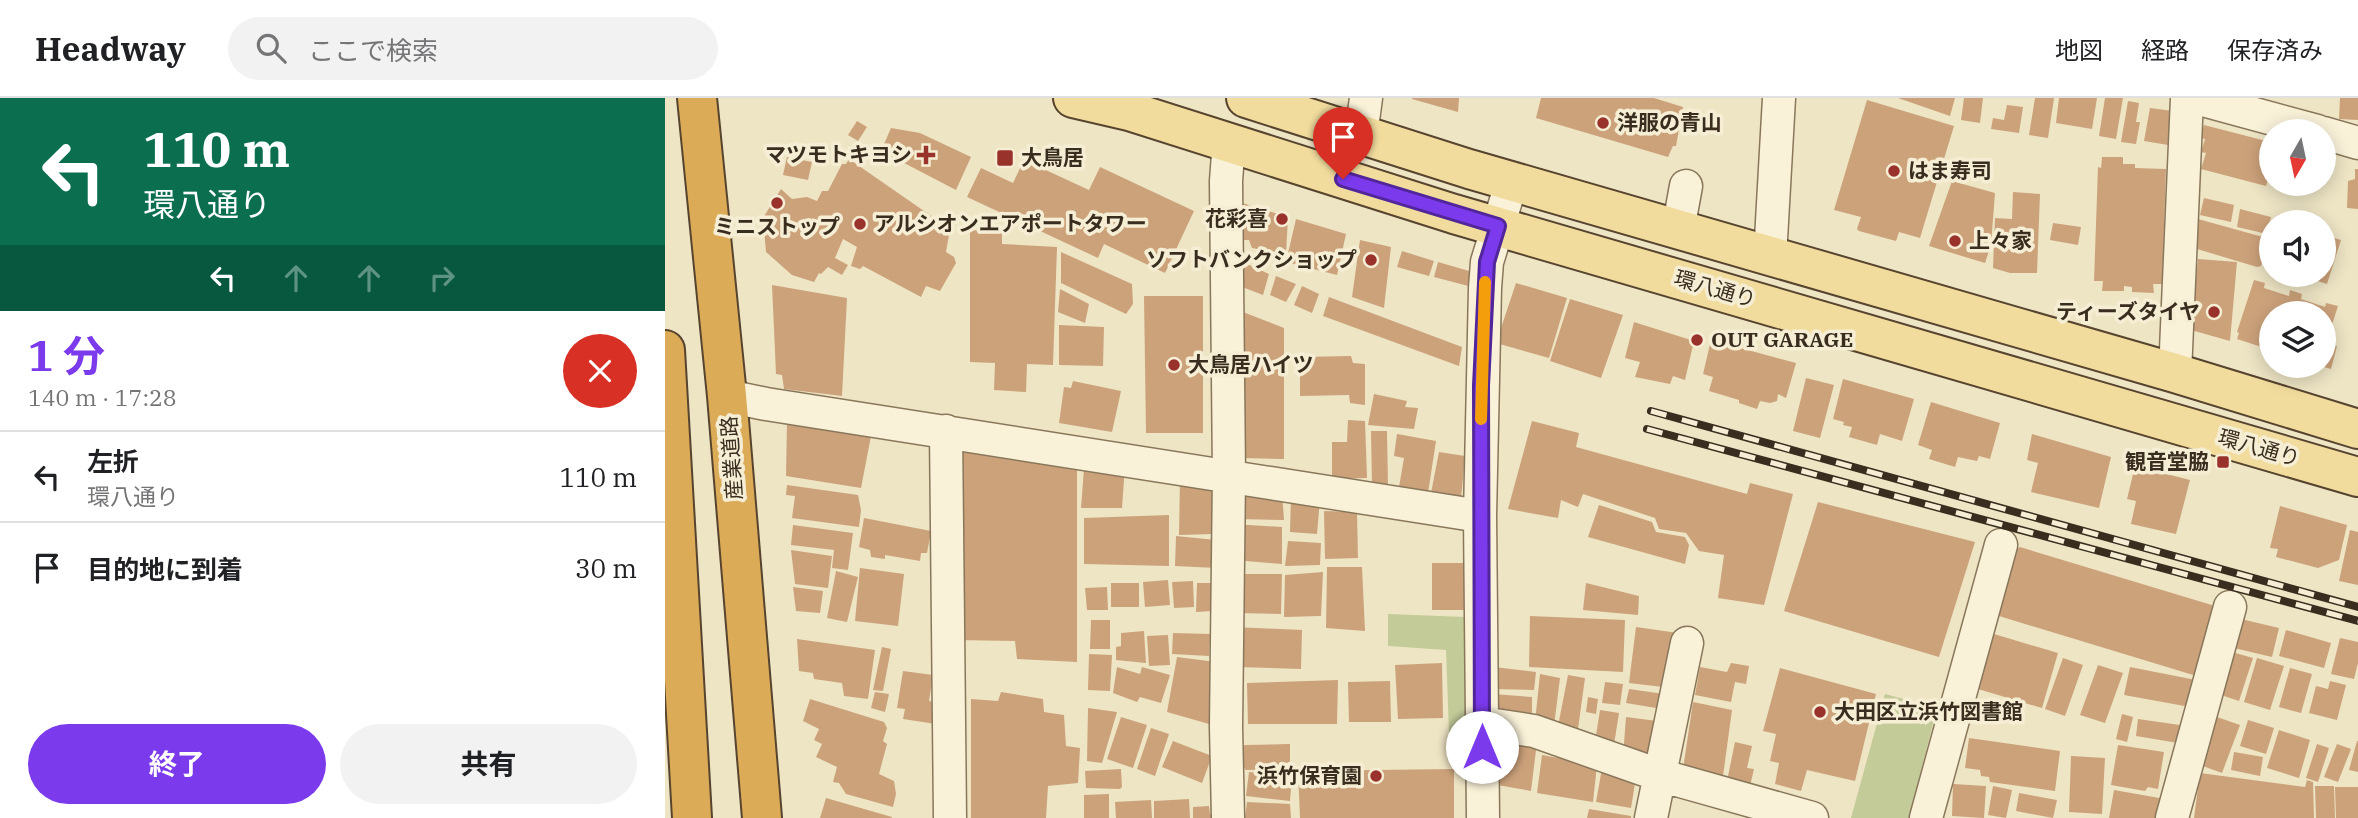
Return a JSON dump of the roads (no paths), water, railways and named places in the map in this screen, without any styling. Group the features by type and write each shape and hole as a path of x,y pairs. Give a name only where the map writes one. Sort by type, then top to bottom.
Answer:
{"highway":[{"name":"産業道路","path":"697,98 727,396 762,818"},
{"path":"666,369 692,818"}],"main road":[{"name":"環八通り","path":"1073,98 1129,111 1389,194 2358,477"},
{"path":"1246,98 1364,116 1511,181 2175,373 2358,429"}],"street":[{"path":"1770,257 1782,171 1779,98"},
{"path":"2175,373 2187,98"},
{"path":"2196,98 2278,119"},
{"path":"2336,137 2358,143"},
{"path":"1228,818 1226,181 1229,141"},
{"path":"1483,818 1480,516 1485,288 1487,262 1511,181"},
{"path":"1678,230 1686,186"},
{"path":"727,396 1480,516"},
{"path":"946,431 950,818"},
{"path":"1926,818 2001,545"},
{"path":"2172,818 2230,607"},
{"path":"1651,818 1687,643"},
{"path":"1482,723 1534,732 1659,775 1812,818"}],"railway":[{"path":"1651,411 2358,607"},
{"path":"1647,429 2358,621"}],"place":[{"name":"洋服の青山","path":"1603,123"},
{"name":"マツモトキヨシ","path":"926,155"},
{"name":"大鳥居","path":"1005,158"},
{"name":"はま寿司","path":"1894,171"},
{"name":"ミニストップ","path":"777,203"},
{"name":"花彩喜","path":"1282,219"},
{"name":"アルシオンエアポートタワー","path":"860,224"},
{"name":"上々家","path":"1955,241"},
{"name":"ソフトバンクショップ","path":"1371,260"},
{"name":"ティーズタイヤ","path":"2214,312"},
{"name":"OUT GARAGE","path":"1697,340"},
{"name":"大鳥居ハイツ","path":"1174,365"},
{"name":"観音堂脇","path":"2223,462"},
{"name":"大田区立浜竹図書館","path":"1820,712"},
{"name":"浜竹保育園","path":"1376,776"}]}
